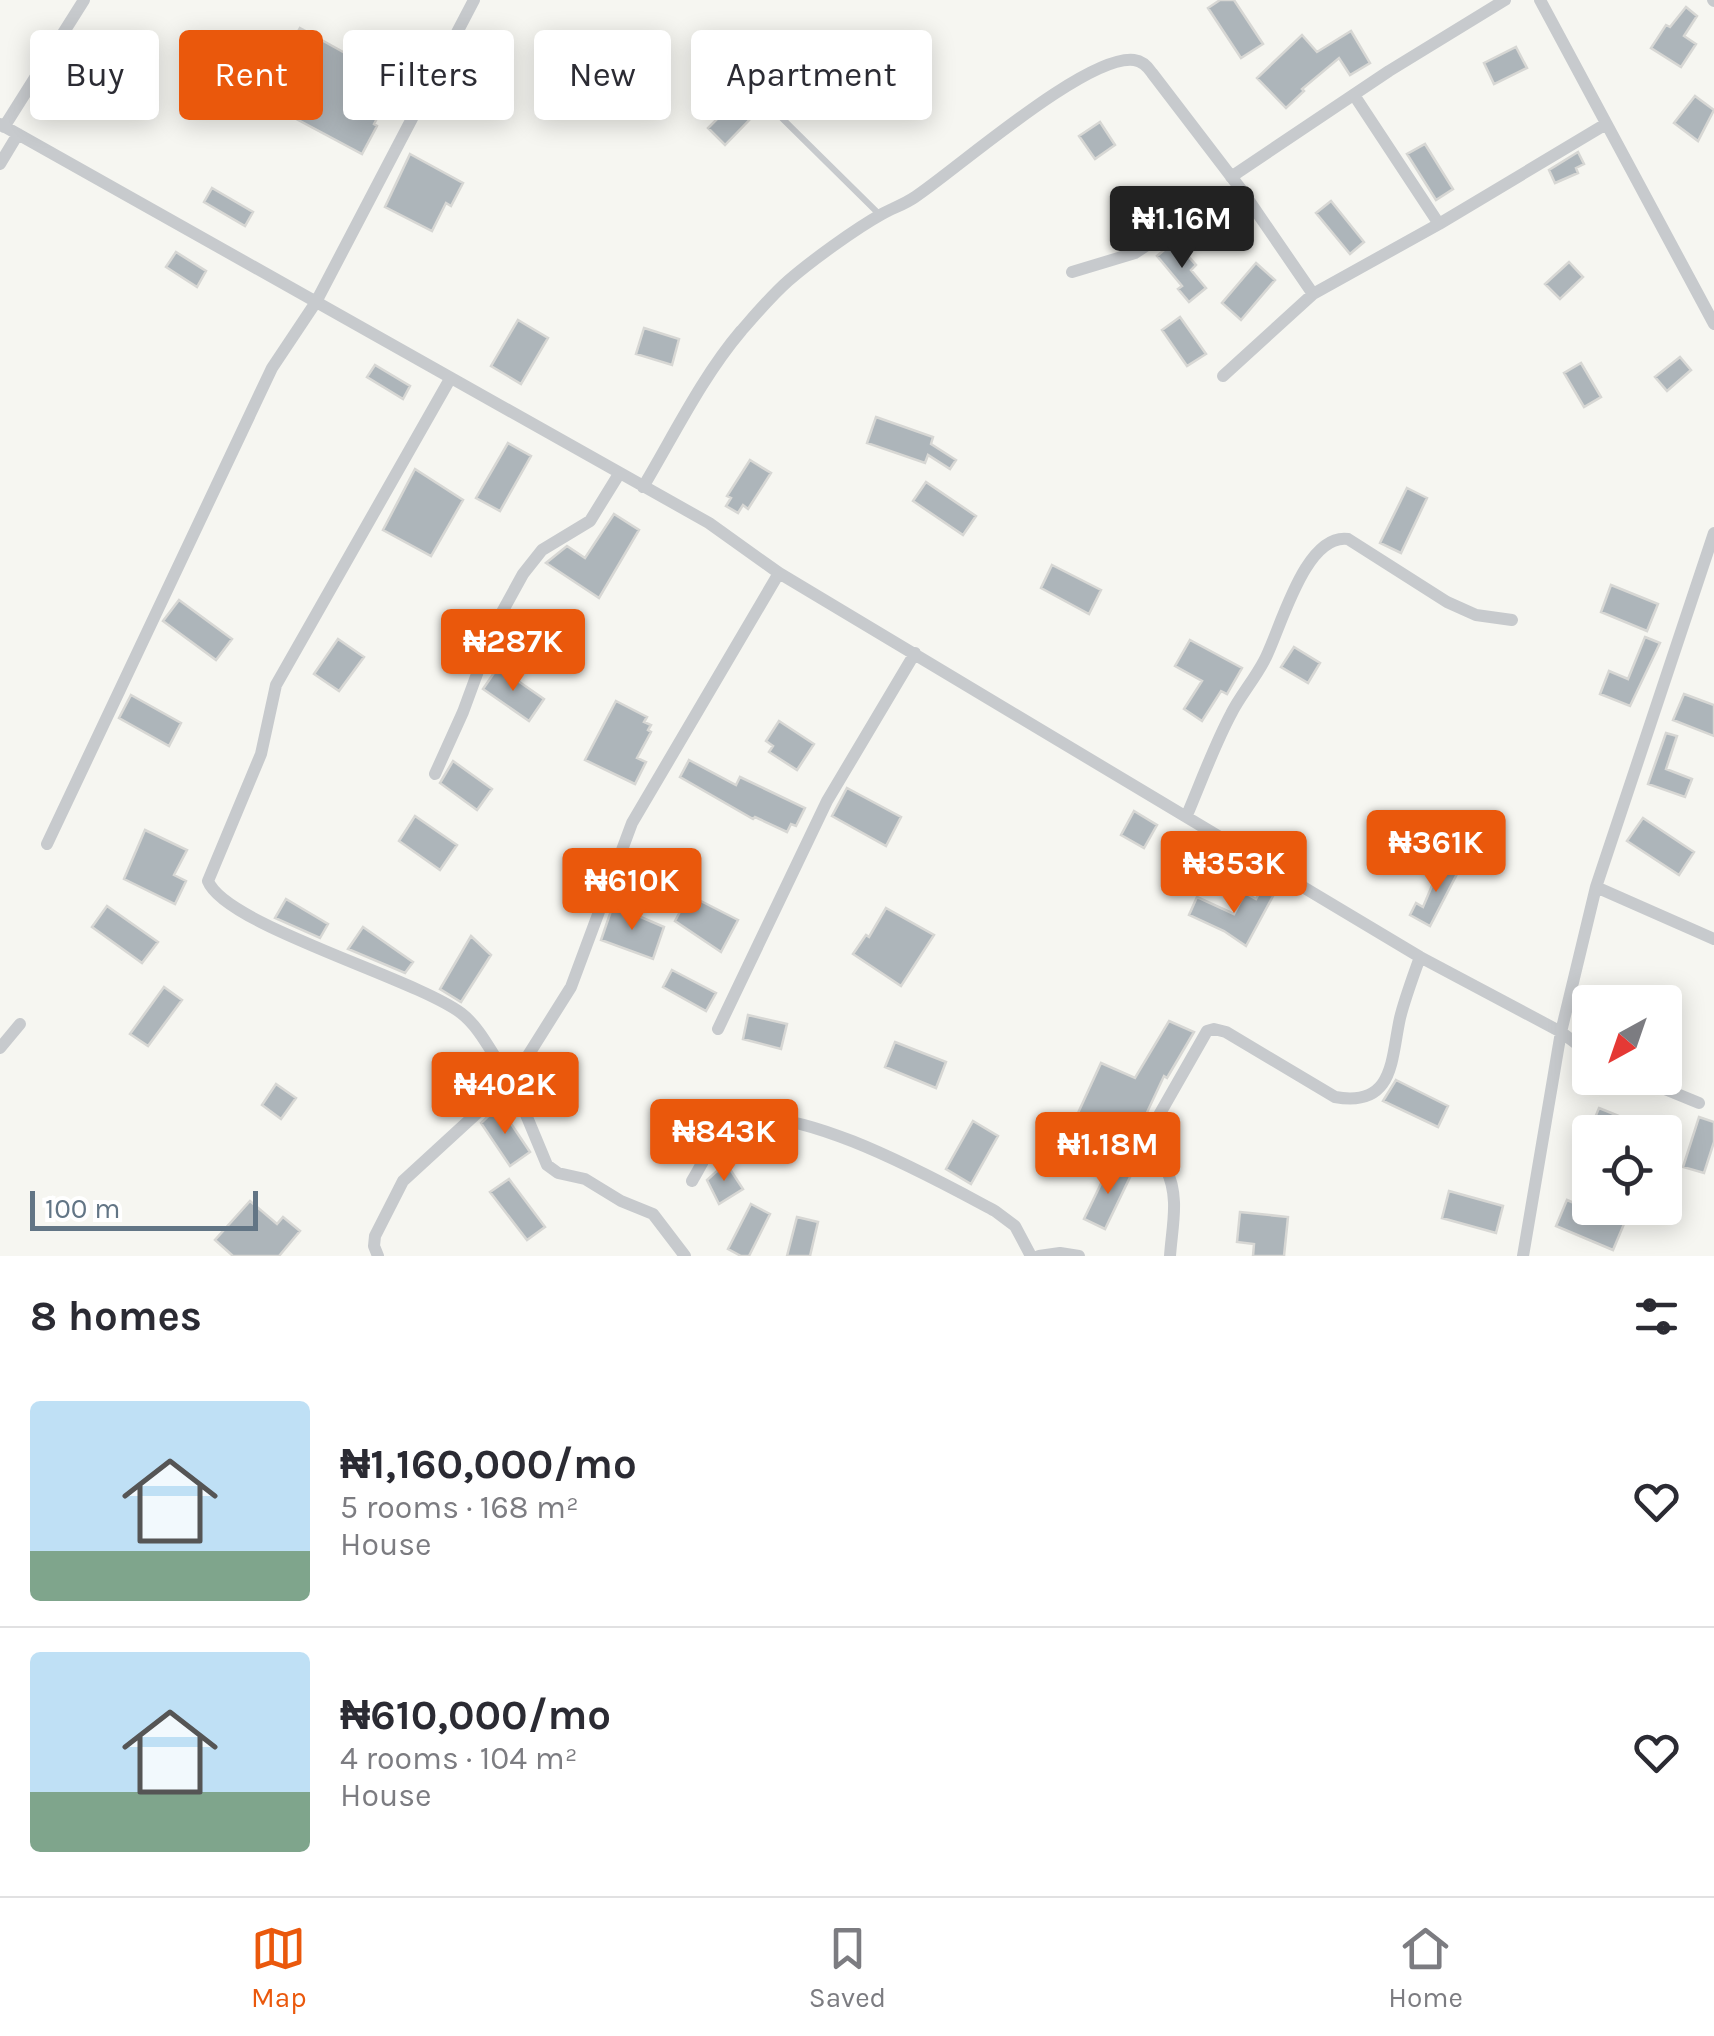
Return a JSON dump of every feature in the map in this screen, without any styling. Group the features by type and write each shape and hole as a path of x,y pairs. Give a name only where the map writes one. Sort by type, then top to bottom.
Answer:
{"street":[{"path":"84,0 2,126 709,524 778,573 1420,957 1572,1040"},
{"path":"47,844 272,368 316,302 474,0"},
{"path":"1232,178 1505,0"},
{"path":"1540,0 1714,324"},
{"path":"643,487 738,334 789,280 880,215 918,194 1036,106 1096,71 1135,60 1144,64 1243,192 1313,294"},
{"path":"1354,95 1439,224"},
{"path":"1223,376 1313,294 1606,124"},
{"path":"0,164 18,134"},
{"path":"1072,272 1135,253 1190,216 1243,192"},
{"path":"450,379 276,684 261,754 208,882 218,895 254,919 412,986 464,1016 512,1081 548,1165 558,1173 585,1179 652,1214 684,1256"},
{"path":"436,774 495,625 523,574 542,550 590,521 618,474"},
{"path":"1523,1256 1561,1032 1596,887 1714,533"},
{"path":"1187,815 1230,714 1265,659 1290,594 1327,544 1348,539 1447,602 1476,615 1512,620"},
{"path":"378,1256 375,1236 403,1181 512,1081 571,987 632,823 778,573"},
{"path":"718,1030 827,800 915,653"},
{"path":"1596,887 1714,939"},
{"path":"1170,1256 1174,1186 1166,1169 1142,1160 1138,1152 1207,1032 1226,1032 1335,1098 1370,1096 1382,1085 1392,1066 1399,1021 1420,957"},
{"path":"0,1048 20,1024"},
{"path":"1679,1095 1698,1103"},
{"path":"692,1181 718,1138 733,1124 752,1119 794,1123 855,1141 996,1211 1015,1226 1031,1256"},
{"path":"1039,1256 1080,1256"}],"lane":[{"path":"784,120 880,215"}],"building":[{"path":"1220,0 1234,0 1263,44 1241,58 1208,8"},
{"path":"1686,7 1697,16 1684,36 1696,44 1681,67 1651,48 1666,25 1670,27"},
{"path":"1351,31 1370,63 1350,75 1339,58 1286,108 1257,78 1302,35 1317,52"},
{"path":"323,41 343,52 343,120 376,120 377,126 362,154 298,120 323,120"},
{"path":"1516,47 1527,68 1494,84 1484,63"},
{"path":"1695,96 1714,110 1698,141 1674,123"},
{"path":"716,120 749,120 725,145 708,128"},
{"path":"1100,122 1115,145 1095,159 1079,136"},
{"path":"1425,144 1453,189 1436,200 1407,154"},
{"path":"1578,152 1584,164 1576,168 1578,173 1555,183 1549,170"},
{"path":"410,154 463,183 451,206 446,203 432,231 385,207"},
{"path":"212,188 253,212 245,226 204,202"},
{"path":"1331,201 1364,242 1350,254 1316,213"},
{"path":"1175,241 1196,265 1191,270 1206,288 1189,302 1178,289 1182,286 1157,256"},
{"path":"176,252 206,271 197,287 166,267"},
{"path":"1569,262 1583,277 1560,299 1545,284"},
{"path":"1256,263 1275,280 1241,320 1222,303"},
{"path":"1180,317 1206,354 1187,366 1162,330"},
{"path":"518,320 548,338 521,384 491,366"},
{"path":"644,328 679,339 672,365 636,354"},
{"path":"1680,357 1691,370 1667,391 1655,377"},
{"path":"1581,363 1601,397 1584,407 1564,373"},
{"path":"375,365 410,386 403,399 367,377"},
{"path":"876,417 933,437 931,444 956,460 950,469 928,455 925,463 867,443"},
{"path":"508,443 531,456 500,511 476,498"},
{"path":"750,460 771,473 748,509 743,505 738,513 726,506 731,498 727,496"},
{"path":"415,469 463,500 431,556 383,530"},
{"path":"926,482 976,516 963,535 913,501"},
{"path":"1407,488 1427,498 1401,553 1380,543"},
{"path":"614,514 639,530 599,598 546,563 567,546 585,558"},
{"path":"1052,565 1101,590 1089,614 1041,588"},
{"path":"1611,585 1658,604 1647,631 1601,612"},
{"path":"179,600 232,639 216,660 163,621"},
{"path":"1645,637 1660,643 1630,706 1600,694 1609,671 1628,679"},
{"path":"338,639 364,657 339,691 314,674"},
{"path":"1190,640 1242,668 1227,694 1221,691 1202,721 1184,709 1202,681 1175,666"},
{"path":"1294,647 1320,663 1308,683 1281,667"},
{"path":"498,667 544,699 529,721 483,689"},
{"path":"1684,694 1714,705 1714,736 1673,720"},
{"path":"131,695 181,723 169,746 119,718"},
{"path":"616,701 647,717 644,722 651,725 637,758 646,762 635,784 585,760"},
{"path":"779,721 814,744 797,770 769,752 773,746 766,741"},
{"path":"1666,733 1677,736 1666,769 1692,779 1685,797 1648,784"},
{"path":"689,760 736,785 740,777 805,808 796,826 791,824 787,832 753,819 680,777"},
{"path":"453,761 492,789 477,810 440,783"},
{"path":"847,788 901,817 886,846 832,816"},
{"path":"1134,811 1157,825 1144,848 1121,835"},
{"path":"415,816 457,845 440,870 399,841"},
{"path":"1643,818 1694,852 1679,875 1627,841"},
{"path":"145,830 187,850 174,875 186,881 175,904 124,879"},
{"path":"1442,862 1459,870 1430,926 1410,915 1416,903 1423,907"},
{"path":"1261,890 1273,896 1246,946 1189,915 1197,897 1234,914 1245,893 1256,899"},
{"path":"689,895 738,920 721,952 675,921"},
{"path":"286,899 328,924 320,938 275,918"},
{"path":"613,905 664,927 653,959 601,940"},
{"path":"107,906 158,942 142,963 92,927"},
{"path":"886,908 934,935 901,986 853,954 866,935 869,937"},
{"path":"363,927 413,962 405,973 348,949"},
{"path":"471,936 491,955 461,1002 440,989"},
{"path":"672,970 716,993 706,1011 663,987"},
{"path":"164,987 182,1000 148,1046 130,1034"},
{"path":"748,1015 787,1024 781,1049 743,1039"},
{"path":"1169,1021 1194,1032 1167,1078 1164,1076 1136,1136 1078,1113 1101,1063 1135,1078"},
{"path":"895,1042 946,1062 936,1088 885,1067"},
{"path":"1396,1080 1448,1106 1438,1127 1383,1101"},
{"path":"276,1084 296,1098 281,1119 262,1105"},
{"path":"499,1106 530,1152 510,1166 481,1123"},
{"path":"1599,1108 1616,1115 1596,1115"},
{"path":"1699,1117 1714,1122 1714,1142 1704,1173 1683,1167"},
{"path":"973,1121 998,1136 971,1184 946,1169"},
{"path":"726,1163 743,1189 719,1204 707,1180"},
{"path":"1110,1165 1131,1175 1105,1229 1084,1219"},
{"path":"509,1179 545,1227 527,1240 490,1192"},
{"path":"1449,1191 1503,1206 1496,1233 1442,1218"},
{"path":"1567,1200 1572,1202 1572,1225 1624,1225 1613,1250 1556,1226"},
{"path":"250,1201 277,1224 283,1217 300,1231 279,1256 233,1256 215,1240"},
{"path":"751,1204 770,1214 749,1256 741,1256 728,1249"},
{"path":"1240,1212 1288,1217 1284,1256 1253,1256 1254,1244 1237,1242"},
{"path":"797,1217 818,1222 810,1256 787,1256"}]}
